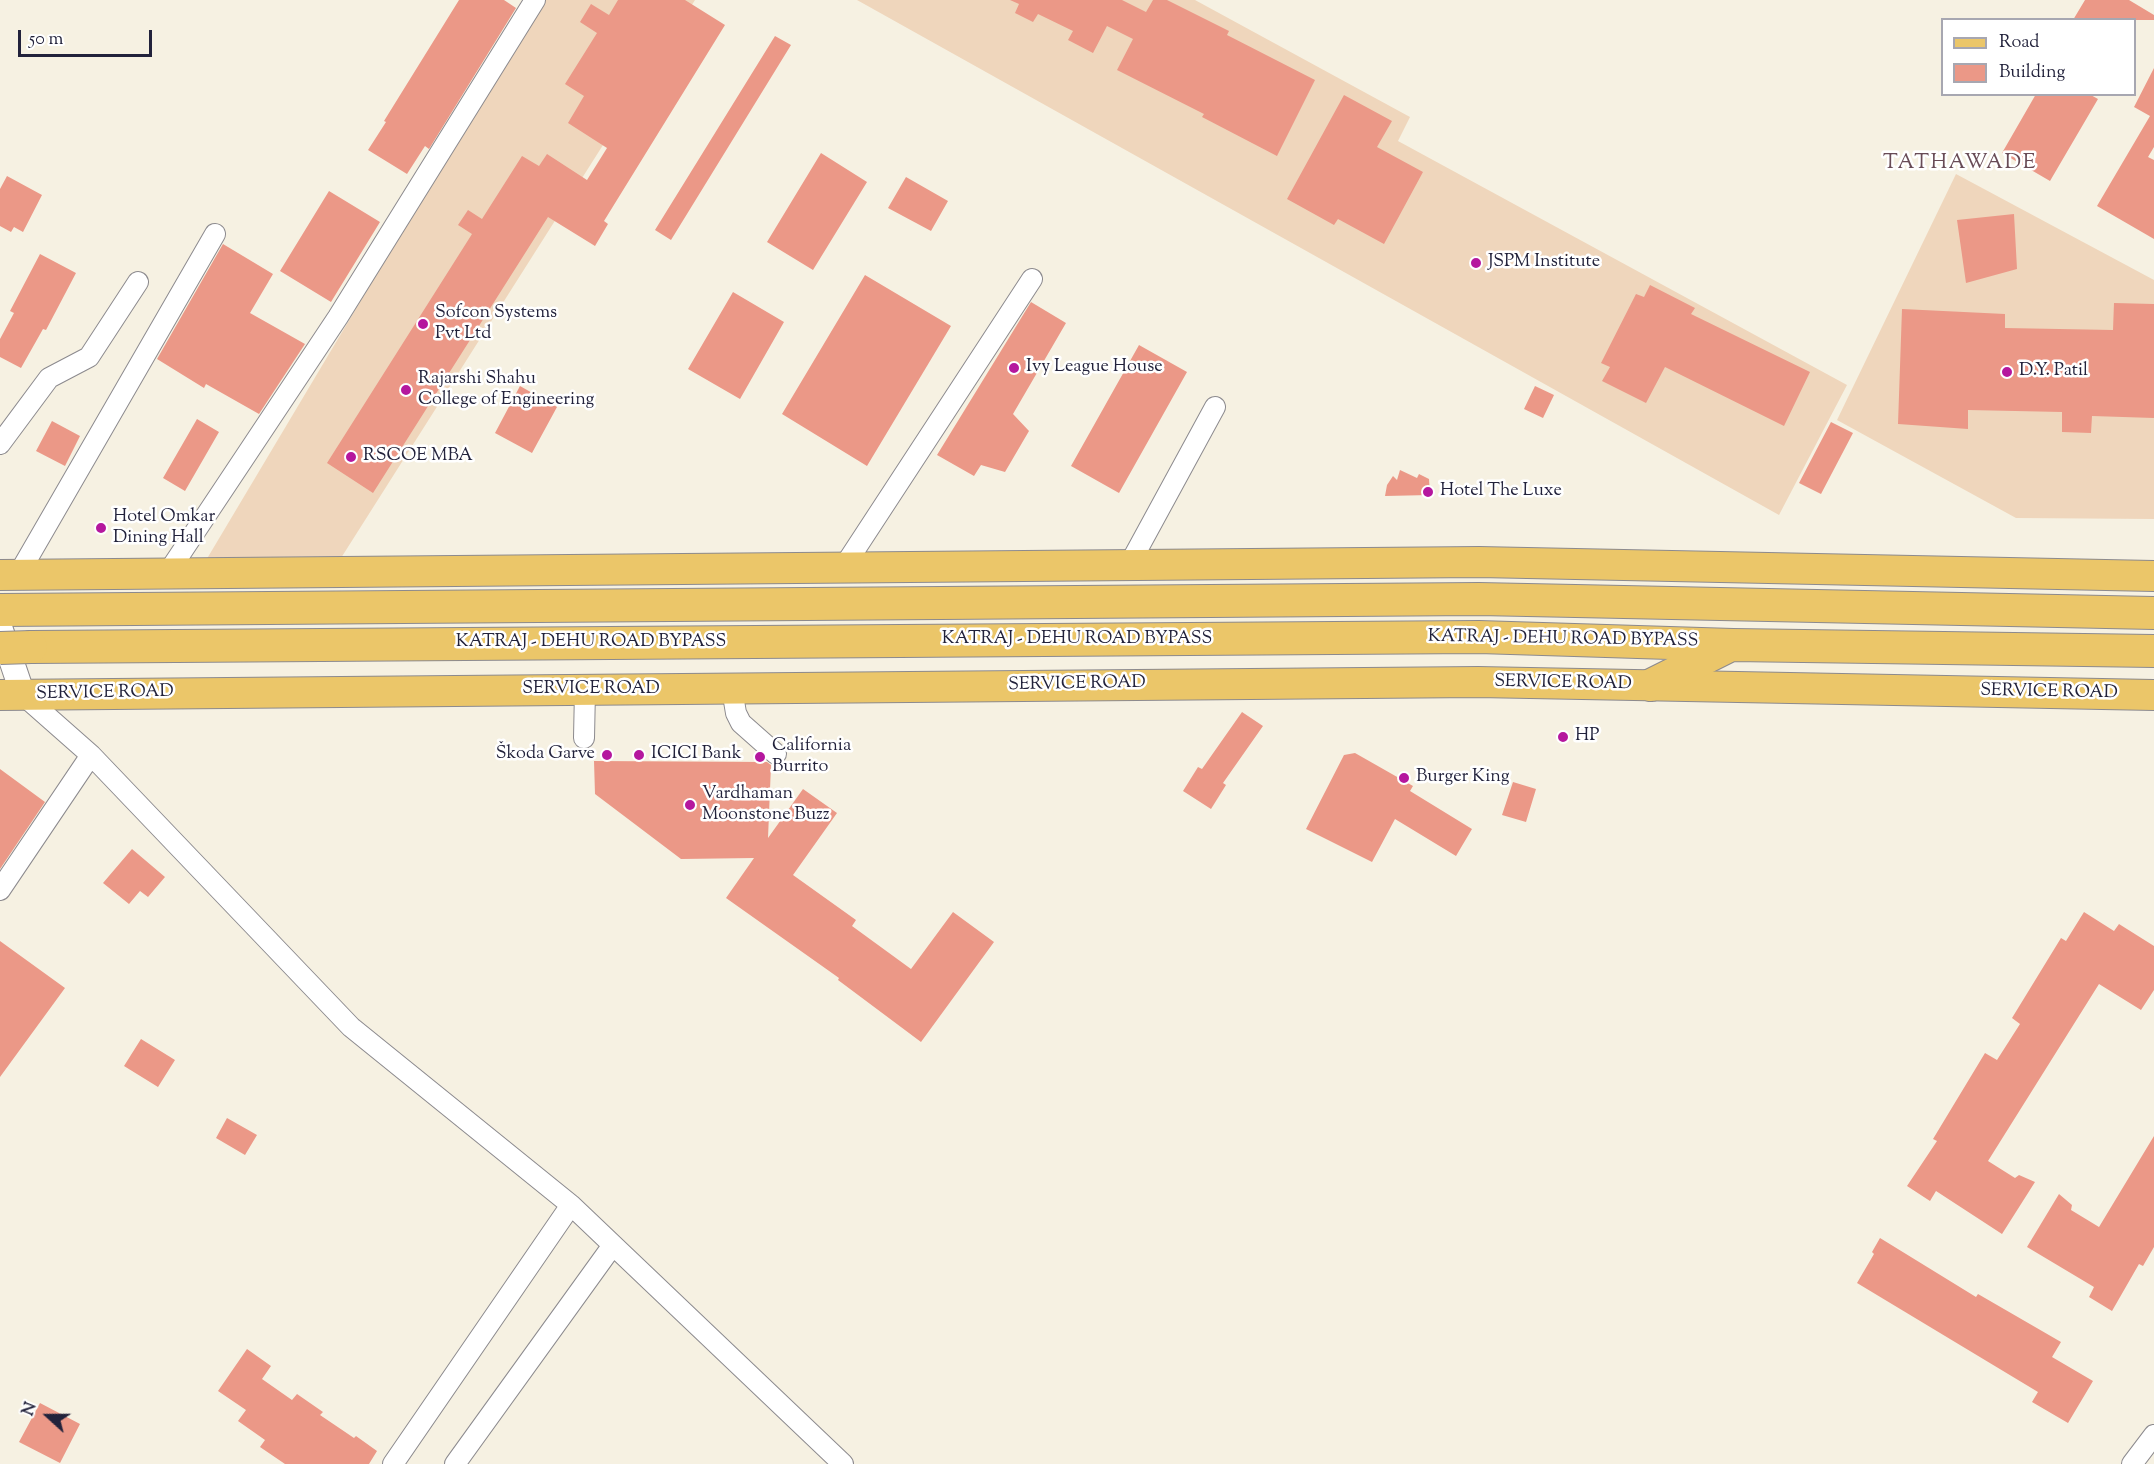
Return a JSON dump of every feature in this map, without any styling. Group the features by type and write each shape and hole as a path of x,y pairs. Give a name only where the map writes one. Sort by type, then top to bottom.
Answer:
{"highway":[{"name":"KATRAJ - DEHU ROAD BYPASS","path":"6,616 1479,599 2154,613"},
{"name":"KATRAJ - DEHU ROAD BYPASS","path":"0,648 1479,636 1733,645 2154,651"},
{"path":"1651,686 1733,645"}],"main road":[{"path":"9,575 1479,562 2154,576"},
{"name":"SERVICE ROAD","path":"12,695 1467,682 2154,695"}],"street":[{"path":"167,574 338,317 535,0"},
{"path":"9,575 215,234"},
{"path":"843,568 1032,279"},
{"path":"0,444 49,378 89,357 138,282"},
{"path":"1129,565 1215,407"},
{"path":"6,616 12,695 91,755 351,1027 571,1205 843,1464"},
{"path":"732,689 736,713 741,723 776,754"},
{"path":"584,738 585,690"},
{"path":"0,890 91,755"},
{"path":"393,1464 571,1205"},
{"path":"455,1464 614,1245"},
{"path":"2132,1464 2154,1435"}],"shaded area":[{"path":"540,0 695,0 341,558 205,562"},
{"name":"JSPM Institute","path":"857,0 1195,0 1410,117 1398,141 1847,385 1779,515"},
{"name":"D.Y. Patil","path":"1956,174 2154,280 2154,519 2016,518 1837,420"}],"building":[{"path":"459,0 504,0 516,8 429,149 425,146 407,174 368,150"},
{"path":"618,0 685,0 725,25 604,221 608,224 595,246 548,217 373,493 327,463 472,234 458,225 468,210 482,219 522,156 539,166 547,154 587,180 607,148 568,123 584,96 565,84 597,33 580,22 591,4 609,15"},
{"path":"1010,0 1122,0 1146,12 1153,0 1167,0 1229,31 1227,35 1315,80 1277,156 1202,117 1204,114 1117,70 1133,39 1107,26 1093,53 1068,40 1073,31 1038,14 1033,22 1015,13 1019,4"},
{"path":"2085,0 2129,0 2154,15 2154,20 2074,18"},
{"path":"775,36 791,45 671,240 655,230"},
{"path":"2154,68 2154,147 2148,157 2154,160 2154,239 2097,206 2150,116 2134,107"},
{"path":"1344,95 1392,121 1377,147 1423,172 1384,244 1338,219 1334,225 1287,199"},
{"path":"2035,96 2093,96 2098,99 2050,181 2002,153"},
{"path":"821,153 867,182 813,270 767,242"},
{"path":"7,176 42,195 23,232 14,227 11,232 0,226 0,189"},
{"path":"906,177 948,201 931,231 888,208"},
{"path":"329,191 380,222 331,302 280,271"},
{"path":"2014,214 2017,269 1966,283 1957,220"},
{"path":"223,244 273,274 250,313 305,344 259,414 206,384 204,388 157,359"},
{"path":"40,254 76,273 46,330 43,329 21,368 0,357 0,339 14,313 10,311"},
{"path":"865,275 951,326 867,466 782,414"},
{"path":"1650,285 1695,308 1691,314 1810,372 1784,426 1665,367 1646,403 1602,381 1610,367 1601,363 1636,294 1644,297"},
{"path":"733,292 784,322 740,399 688,369"},
{"name":"Ivy League House","path":"1031,302 1066,323 1013,414 1029,431 1005,472 981,465 974,476 937,455"},
{"path":"2114,303 2154,304 2154,418 2092,416 2091,433 2062,432 2062,412 1968,410 1968,429 1898,424 1902,309 2005,314 2005,328 2113,330"},
{"path":"1139,345 1187,372 1119,493 1071,466"},
{"path":"520,386 557,407 532,453 495,433"},
{"path":"1535,386 1554,395 1543,418 1524,409"},
{"path":"197,419 219,432 185,491 163,478"},
{"path":"52,421 80,436 65,466 36,451"},
{"path":"1831,422 1853,433 1821,494 1799,483"},
{"path":"1400,470 1417,478 1419,474 1429,479 1430,495 1385,496 1387,485 1393,476 1397,480"},
{"path":"1242,712 1263,726 1223,783 1226,785 1211,809 1183,791 1198,767 1202,769"},
{"path":"1355,753 1413,786 1410,791 1472,829 1456,856 1395,819 1372,862 1306,829 1344,755"},
{"path":"594,761 767,762 771,765 768,838 803,789 837,813 793,875 856,920 852,926 911,969 953,912 994,942 921,1042 838,980 839,978 726,898 754,858 681,859 595,794"},
{"path":"0,769 45,802 0,869"},
{"path":"1513,782 1536,789 1526,822 1502,815"},
{"path":"132,849 165,877 148,897 140,891 129,904 103,883"},
{"path":"2084,912 2114,931 2119,924 2154,946 2154,990 2141,1010 2099,984 1988,1161 2015,1178 2019,1175 2035,1182 2002,1234 1936,1191 1930,1201 1907,1186 1937,1141 1933,1139 1985,1053 1997,1060 2020,1024 2012,1018 2061,938 2066,941"},
{"path":"0,941 65,988 0,1077"},
{"path":"141,1039 175,1060 158,1087 124,1066"},
{"path":"227,1118 257,1135 245,1155 216,1138"},
{"path":"2154,1136 2154,1247 2143,1266 2139,1264 2112,1311 2089,1297 2094,1287 2027,1247 2059,1194 2072,1205 2071,1210 2099,1227"},
{"path":"1880,1238 1976,1297 1978,1294 2061,1342 2052,1357 2093,1381 2068,1423 2032,1402 2038,1392 1857,1283 1874,1254 1872,1252"},
{"path":"247,1349 271,1366 262,1379 292,1400 297,1394 323,1412 320,1415 377,1451 369,1464 285,1464 260,1447 265,1440 238,1421 246,1410 218,1391"},
{"path":"40,1403 80,1424 60,1463 19,1442"}],"place":[{"name":"JSPM Institute","path":"1476,263"},
{"name":"Sofcon Systems Pvt Ltd","path":"423,324"},
{"name":"Ivy League House","path":"1014,368"},
{"name":"D.Y. Patil","path":"2007,372"},
{"name":"Rajarshi Shahu College of Engineering","path":"406,390"},
{"name":"RSCOE MBA","path":"351,457"},
{"name":"Hotel The Luxe","path":"1428,492"},
{"name":"Hotel Omkar Dining Hall","path":"101,528"},
{"name":"HP","path":"1563,737"},
{"name":"Škoda Garve","path":"607,755"},
{"name":"ICICI Bank","path":"639,755"},
{"name":"California Burrito","path":"760,757"},
{"name":"Burger King","path":"1404,778"},
{"name":"Vardhaman Moonstone Buzz","path":"690,805"}],"district":[{"name":"TATHAWADE","path":"1960,164"}]}
